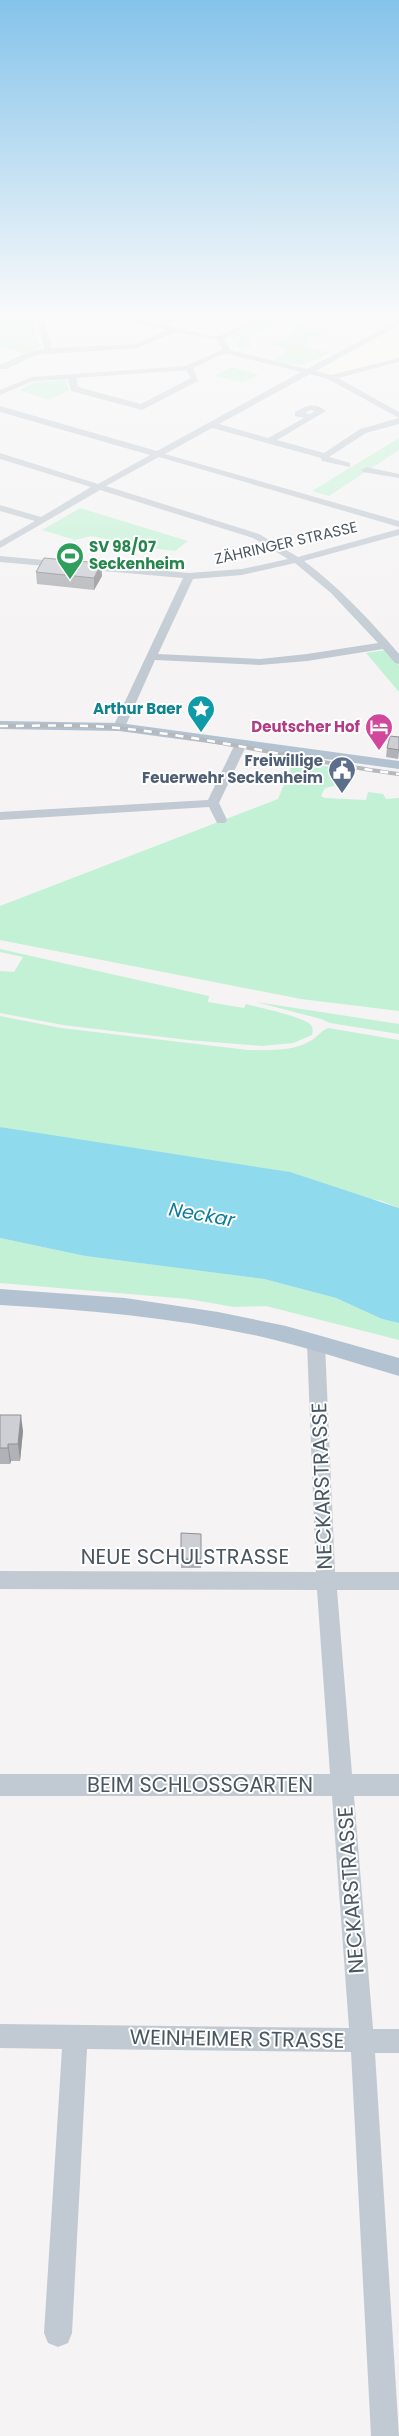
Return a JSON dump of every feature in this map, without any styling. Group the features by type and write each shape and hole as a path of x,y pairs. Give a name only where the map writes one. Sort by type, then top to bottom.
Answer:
{"main road":[{"path":"0,725 119,727 399,765"},
{"path":"0,1297 108,1305 182,1314 250,1326 399,1367"}],"street":[{"path":"66,428 399,524"},
{"path":"0,545 100,486 207,428"},
{"path":"222,428 325,456 325,459 347,465"},
{"path":"269,441 292,428"},
{"path":"325,456 363,431 375,428"},
{"path":"0,456 256,536 296,558 325,579 399,661"},
{"path":"366,470 398,476"},
{"path":"0,508 43,520"},
{"name":"ZÄHRINGER STRASSE","path":"0,559 189,576 217,576 399,532"},
{"path":"119,727 189,576"},
{"path":"152,657 258,662 306,658 386,645"},
{"path":"213,803 241,744"},
{"path":"0,816 12,817 213,803"},
{"path":"213,803 221,820"},
{"name":"NECKARSTRASSE","path":"316,1344 326,1581 362,2041 385,2436"},
{"name":"NEUE SCHULSTRASSE","path":"0,1580 399,1581"},
{"name":"BEIM SCHLOSSGARTEN","path":"0,1785 399,1785"},
{"name":"WEINHEIMER STRASSE","path":"0,2036 399,2041"},
{"path":"58,2333 75,2038"}],"green space":[{"path":"399,438 399,450 329,496 312,491"},
{"path":"80,508 188,541 175,551 149,548 91,536 75,540 42,530"},
{"path":"386,650 399,665 399,692 366,653"},
{"path":"295,758 304,761 303,763 308,762 342,770 341,779 343,784 325,788 321,796 325,798 366,800 368,792 383,794 386,799 399,798 399,1011 301,999 0,940 0,906 278,799"},
{"path":"0,949 209,996 208,1002 244,1008 246,1004 280,1012 310,1024 312,1026 312,1035 293,1043 262,1046 188,1040 63,1025 0,1013 0,971 14,972 23,957 0,952"},
{"path":"256,1002 399,1024 399,1034 330,1023"},
{"path":"0,1016 61,1028 248,1050 281,1050 297,1047 312,1040 328,1028 399,1040 399,1208 382,1201 0,1127"},
{"path":"0,1238 85,1256 264,1279 336,1298 382,1319 399,1323 399,1340 266,1306 234,1307 188,1299 0,1283"}],"water":[{"name":"Neckar","path":"0,1127 290,1172 399,1208 399,1323 382,1319 336,1298 264,1279 85,1256 0,1238"}],"building":[{"path":"44,558 101,563 94,578 36,572"},
{"path":"390,736 399,737 399,750 387,748"},
{"path":"0,1415 21,1415 18,1444 8,1444 8,1448 0,1448"},
{"path":"181,1533 201,1534 201,1559 181,1559"}],"railway":[{"path":"0,726 89,726 153,732 399,774"}],"place":[{"name":"SV 98/07 Seckenheim","path":"70,580"},
{"name":"Arthur Baer","path":"201,733"},
{"name":"Deutscher Hof","path":"379,751"},
{"name":"Freiwillige Feuerwehr Seckenheim","path":"342,794"}]}
